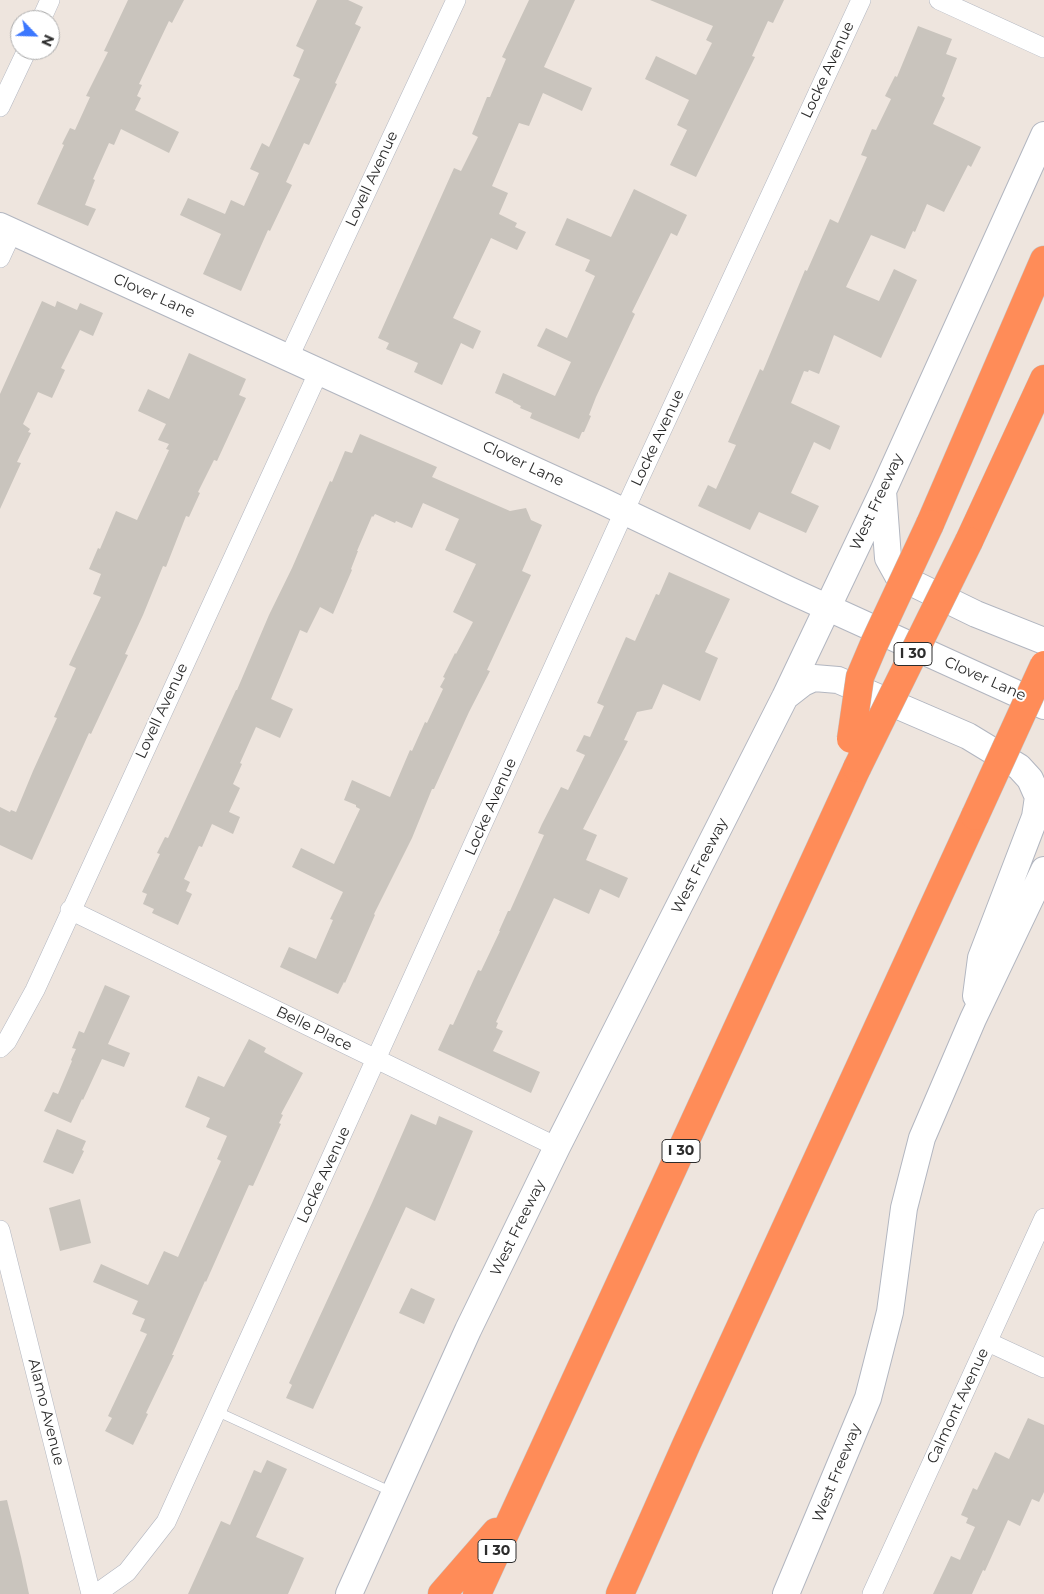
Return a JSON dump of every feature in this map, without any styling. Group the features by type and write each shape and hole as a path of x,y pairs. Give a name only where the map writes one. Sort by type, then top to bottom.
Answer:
{"highway":[{"path":"844,793 860,677 930,524 1044,260"},
{"name":"I 30","path":"478,1594 844,793 969,541 1044,379"},
{"path":"620,1594 687,1443 1044,665"},
{"path":"442,1594 516,1508"}],"main road":[{"name":"West Freeway","path":"349,1594 468,1330 557,1147 786,697 883,491 1044,135"},
{"name":"Clover Lane","path":"6,229 625,511 1044,706"},
{"path":"883,491 888,558 898,576 976,614 1044,641"},
{"path":"786,697 814,678 838,680 968,736 1019,767 1030,779 1038,797 1035,817 981,958 973,1020"},
{"name":"West Freeway","path":"786,1594 868,1398 890,1312 904,1208 922,1138 973,1020 1044,870"}],"street":[{"name":"Lovell Avenue","path":"289,357 456,0"},
{"name":"Locke Avenue","path":"96,1594 127,1572 166,1522 625,511 860,0"},
{"path":"939,0 1044,48"},
{"path":"0,107 22,60"},
{"path":"0,258 6,229"},
{"name":"Lovell Avenue","path":"0,1048 6,1041 35,990 70,910 319,372"},
{"name":"Belle Place","path":"70,910 557,1147"},
{"name":"Calmont Avenue","path":"872,1594 1044,1218"},
{"name":"Alamo Avenue","path":"0,1230 91,1594"},
{"path":"988,1342 1044,1368"}],"lane":[{"path":"216,1411 394,1493"}],"building":[{"path":"128,0 184,0 172,23 169,21 139,84 142,85 137,96 141,98 135,110 179,132 169,153 121,129 114,145 109,143 93,179 95,180 85,205 96,209 88,226 37,204 64,145 62,144 70,128 75,130 90,97 86,96 108,52 104,51"},
{"path":"317,0 348,0 363,7 355,24 361,27 309,145 304,143 286,182 292,185 270,231 268,230 241,291 203,274 221,234 180,215 188,198 225,214 231,200 244,206 259,173 250,169 262,143 269,147 300,79 293,76 304,50 296,46"},
{"path":"529,0 575,0 544,67 592,88 582,111 543,93 529,126 519,123 492,186 508,193 499,214 517,223 515,227 526,232 517,250 491,238 453,318 481,331 473,349 461,343 442,385 414,372 418,363 386,349 389,343 378,338 454,168 461,171 478,137 472,134 487,97 490,97 506,59 502,57"},
{"path":"650,0 784,0 773,23 768,21 752,56 755,57 696,177 670,165 687,130 677,125 689,100 645,79 656,56 696,75 712,43 706,40 713,26"},
{"path":"918,26 952,39 946,54 957,58 942,96 945,98 933,124 981,147 971,167 968,165 944,212 927,204 915,232 913,231 905,249 871,235 846,287 879,301 894,269 917,280 881,358 834,335 819,374 809,370 808,372 804,371 791,403 840,426 830,450 814,442 791,493 819,506 806,533 759,512 750,530 698,506 708,485 716,489 736,445 728,442 760,369 763,371 805,270 807,271 830,219 838,223 867,157 861,155 872,129 876,130 891,99 885,96 895,76 897,77"},
{"path":"634,189 687,215 677,236 671,233 632,312 635,314 596,397 584,432 582,432 579,439 530,418 532,413 520,408 521,406 513,401 495,393 503,373 555,396 571,362 537,346 546,328 567,338 595,276 585,271 590,260 555,245 567,218 611,237"},
{"path":"42,301 55,307 57,301 77,310 80,303 103,313 93,336 80,330 61,368 65,370 52,398 38,392 23,424 30,429 28,432 31,433 17,462 21,463 0,509 0,394"},
{"path":"189,353 246,379 239,395 246,398 217,461 214,460 198,492 200,493 189,517 186,516 166,567 163,566 125,654 128,655 91,734 89,733 32,860 0,845 0,807 10,812 11,810 16,812 57,718 54,717 76,668 69,665 101,597 93,594 101,574 89,569 98,548 100,549 116,511 137,520 169,450 166,449 169,444 158,440 166,424 138,411 148,389 169,399"},
{"path":"360,434 437,467 432,477 510,511 526,508 531,520 542,525 522,571 531,575 487,670 490,671 434,789 432,789 412,838 374,914 345,983 338,994 280,967 289,947 316,959 333,920 330,919 343,892 292,867 301,848 334,864 360,809 356,805 344,800 352,780 390,797 410,750 412,751 425,722 427,723 443,689 440,687 445,678 443,677 473,622 453,612 476,564 445,550 459,519 423,503 412,528 375,514 372,516 333,614 320,607 307,633 300,630 271,699 293,709 280,738 256,727 233,784 240,788 229,812 240,817 233,834 212,824 202,847 199,846 184,879 190,882 186,891 192,894 178,925 152,913 154,909 143,904 147,894 142,892 160,854 157,853 165,837 168,838 237,690 330,481 332,482 345,451 352,453"},
{"path":"669,572 730,599 705,652 718,658 700,701 663,684 652,709 637,712 624,740 628,741 583,829 597,835 586,860 628,878 619,898 600,889 589,914 554,898 496,1022 498,1023 496,1028 503,1031 493,1051 540,1072 531,1093 438,1050 450,1024 453,1025 478,970 481,971 508,911 510,911 544,835 538,833 542,824 561,787 568,790 585,755 576,751 584,735 590,737 604,706 597,703 626,637 635,641 656,594 659,595"},
{"path":"105,985 130,996 108,1044 130,1053 124,1067 102,1059 71,1123 44,1111 53,1092 58,1094 76,1049 72,1048 79,1031 84,1033"},
{"path":"249,1039 266,1048 264,1052 303,1073 281,1114 283,1115 279,1123 281,1124 253,1186 249,1185 133,1445 105,1431 112,1418 108,1416 147,1334 140,1331 145,1319 132,1314 138,1301 93,1282 101,1264 148,1285 164,1251 178,1257 221,1161 217,1159 227,1136 206,1127 210,1118 185,1107 198,1076 224,1087"},
{"path":"411,1114 436,1125 439,1116 473,1131 435,1221 406,1207 313,1409 286,1398 292,1385 289,1383"},
{"path":"57,1129 86,1141 82,1150 84,1151 73,1174 43,1162"},
{"path":"80,1199 91,1243 60,1251 49,1208"},
{"path":"411,1288 435,1299 424,1324 399,1313"},
{"path":"1028,1418 1044,1425 1044,1492 1039,1502 1032,1499 1020,1526 1008,1520 985,1571 983,1570 972,1594 933,1594 951,1556 960,1560 975,1527 966,1523 968,1518 961,1515 973,1488 977,1490 995,1452 1009,1459"},
{"path":"267,1460 287,1469 256,1537 304,1558 288,1594 188,1594 221,1521 230,1525 254,1470 261,1473"},
{"path":"7,1500 29,1594 0,1594 0,1501"}]}
